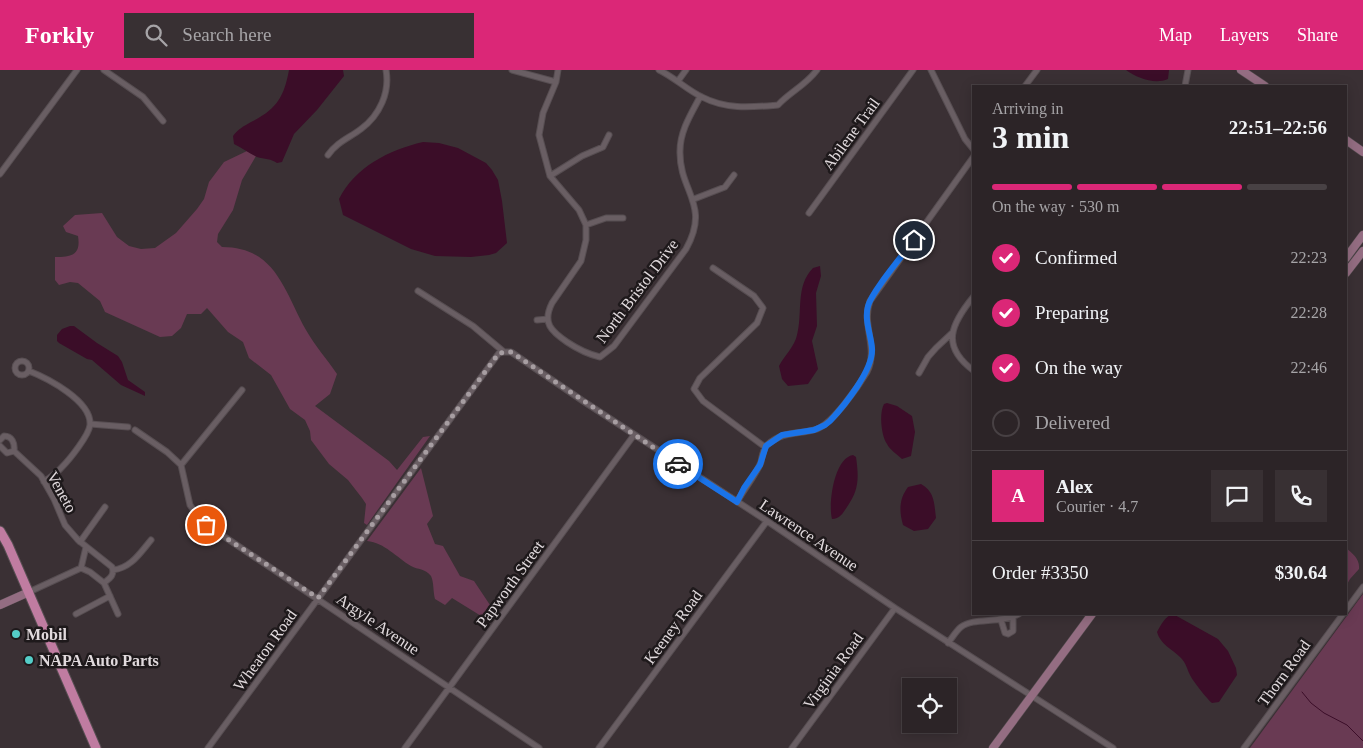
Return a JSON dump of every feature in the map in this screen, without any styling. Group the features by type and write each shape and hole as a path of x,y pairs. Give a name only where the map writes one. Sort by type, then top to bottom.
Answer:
{"main road":[{"path":"1241,70 1264,85"},
{"path":"1347,141 1363,152"},
{"path":"1347,255 1363,235"},
{"path":"1347,271 1363,251"},
{"path":"0,531 29,592 96,748"},
{"path":"0,605 29,592"},
{"path":"993,748 1091,615"}],"street":[{"path":"0,174 77,70"},
{"path":"104,70 143,97 163,121"},
{"path":"328,155 336,144 361,129 377,112 385,95 386,70"},
{"path":"512,70 556,82"},
{"path":"538,320 548,319 548,310 584,254 586,240 586,225 575,204 550,176 539,135 544,108 556,82 558,70"},
{"path":"659,70 700,97 726,106 737,107 778,105 784,98 804,85 817,70"},
{"path":"678,81 686,70"},
{"name":"Abilene Trail","path":"809,213 913,70"},
{"path":"931,70 965,139 972,148"},
{"path":"1026,85 1037,70"},
{"path":"1186,85 1188,70"},
{"name":"North Bristol Drive","path":"548,319 556,335 582,352 600,357 614,346 686,248 696,226 694,199 681,169 680,146 686,125 700,97"},
{"path":"550,176 582,156 603,147 609,135"},
{"path":"737,502 760,465 766,446 777,438 788,434 814,430 825,425 834,417 864,376 870,366 872,355 866,314 870,301 972,159"},
{"path":"694,199 725,187 734,175"},
{"path":"586,225 606,218 623,218"},
{"path":"713,268 754,296 763,308 757,323 700,378 694,389 703,401 766,446"},
{"name":"Lawrence Avenue","path":"418,291 473,326 504,352 511,352 948,643 1113,748"},
{"path":"919,373 936,348 952,333 957,319 972,299"},
{"path":"952,333 957,356 961,362 972,370"},
{"name":"Wheaton Road","path":"208,748 499,353 504,352"},
{"path":"29,371 46,378 78,400 88,416 90,424 88,433 62,467 44,482"},
{"path":"135,430 167,452 181,466 242,390"},
{"path":"90,424 128,427"},
{"name":"Papworth Street","path":"405,748 634,435"},
{"name":"Veneto","path":"0,440 4,436 8,436 15,445 14,451"},
{"name":"Veneto","path":"0,446 7,453 14,451"},
{"name":"Veneto","path":"14,451 40,476 54,499 65,525 80,542 110,564 113,570"},
{"name":"Argyle Avenue","path":"181,466 190,505 201,520 539,748"},
{"path":"80,542 105,507"},
{"name":"Keeney Road","path":"599,748 767,521"},
{"path":"104,583 112,577 113,570 122,569 130,564 150,540"},
{"path":"81,568 86,547"},
{"path":"29,592 81,568 90,572 104,583 118,614"},
{"path":"1347,609 1363,587"},
{"path":"76,614 110,596"},
{"name":"Virginia Road","path":"792,748 895,608"},
{"path":"948,643 960,628 969,622 1001,620 1017,615"},
{"name":"Thorn Road","path":"1244,748 1342,615"},
{"path":"1001,620 1005,633 1008,634 1013,631 1013,617"}],"shaded area":[{"path":"289,70 343,70 344,76 317,110 294,134 282,162 277,163 257,157 234,144 233,136 241,128 273,107 282,95"},
{"path":"1126,70 1169,70 1168,79 1152,81 1135,76"},
{"path":"423,142 439,143 458,148 486,163 492,170 498,180 507,243 496,253 471,257 435,256 411,249 343,215 339,199 354,178 386,155"},
{"path":"247,151 256,156 242,180 233,210 218,234 217,242 222,247 240,249 255,254 267,263 284,287 310,336 337,374 330,394 315,406 389,461 397,470 423,437 430,436 367,525 364,523 366,504 348,480 329,464 311,440 310,431 305,420 290,409 271,375 249,358 243,342 228,332 207,308 201,314 187,314 181,328 172,336 160,337 105,312 100,301 78,283 70,282 59,285 55,280 55,257 71,255 77,251 78,236 66,232 63,226 75,215 102,213 117,237 129,246 141,249 155,248 176,233 197,209 204,199 209,182 224,162"},
{"path":"820,266 821,276 816,293 817,326 812,341 818,369 808,384 788,386 782,379 779,366 796,339 799,327 800,300 807,275 813,268"},
{"path":"74,326 118,356 128,380 145,392 145,396 121,385 92,360 59,343 57,335 62,329"},
{"path":"887,403 897,406 912,416 915,432 911,456 902,459 890,448 885,440 881,418 882,408"},
{"path":"853,455 856,457 858,471 856,489 843,513 839,517 832,519 831,503 834,482 841,464 846,458"},
{"path":"421,468 433,516 427,524 435,544 443,546 460,576 474,581 492,608 493,613 489,619 452,598 445,605 435,599 432,578 429,573 411,566 379,544 367,541"},
{"path":"921,484 931,494 936,518 928,529 914,531 903,525 901,505 908,487"},
{"path":"1347,549 1356,557 1359,565 1359,569 1347,584"},
{"path":"1363,594 1363,748 1250,748"},
{"path":"1175,615 1218,639 1228,651 1236,668 1237,675 1219,702 1212,703 1207,698 1191,678 1183,660 1159,636 1157,632 1168,617"}],"waterway":[{"path":"1302,692 1311,703 1324,713 1347,725 1363,741"}],"way so far":[{"path":"206,525 318,598 499,353 504,352 511,352 678,464"}],"place":[{"name":"Mobil","path":"16,634"},
{"name":"NAPA Auto Parts","path":"29,660"}],"route":[{"path":"678,464 737,502 760,465 766,446 782,435 814,430 830,421 870,366 872,348 866,314 871,298 914,240"}]}
